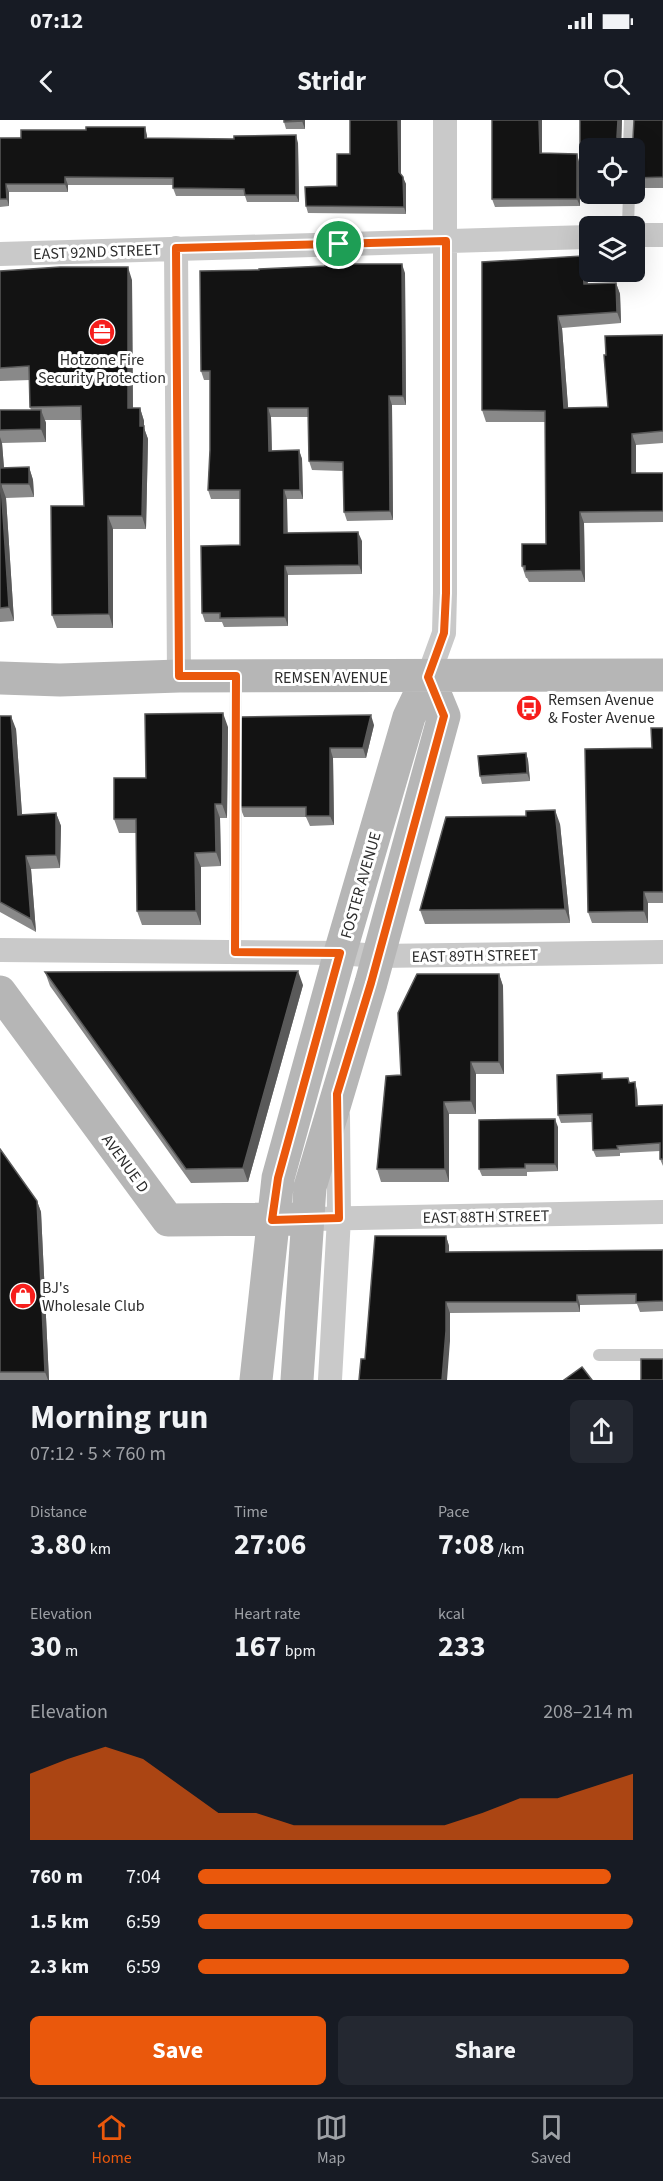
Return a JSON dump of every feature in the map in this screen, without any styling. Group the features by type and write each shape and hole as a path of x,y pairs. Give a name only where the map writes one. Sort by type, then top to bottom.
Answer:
{"main road":[{"name":"REMSEN AVENUE","path":"0,678 60,681 179,676 663,675"},
{"name":"FOSTER AVENUE","path":"256,1380 278,1178 340,953 409,717 428,677"},
{"path":"297,1380 324,1219 310,1187 444,716 428,677"},
{"name":"AVENUE D","path":"0,992 168,1220 324,1219"}],"street":[{"name":"FOSTER AVENUE","path":"428,677 444,633 446,593 445,120"},
{"path":"645,235 663,235"},
{"name":"EAST 92ND STREET","path":"0,254 579,237"},
{"path":"176,248 179,676"},
{"name":"EAST 89TH STREET","path":"0,950 340,953 377,956 663,952"},
{"name":"EAST 88TH STREET","path":"324,1219 663,1212"},
{"path":"324,1219 330,1380"}],"lane":[{"path":"629,138 630,120"},
{"path":"235,952 236,676"},
{"path":"599,1355 663,1355"}],"building":[{"path":"284,120 302,120 302,121 284,122"},
{"path":"350,120 398,120 399,172 403,177 404,207 306,206 305,187 337,186 337,154 350,154"},
{"path":"492,120 539,120 540,153 577,154 577,199 492,199"},
{"path":"580,120 618,120 617,138 580,138"},
{"path":"634,120 663,120 663,177 645,178 645,138 633,138"},
{"path":"86,127 145,127 145,138 234,139 234,136 296,135 296,195 245,195 244,189 173,188 173,178 65,177 65,184 6,184 7,199 0,199 0,138 21,138 21,130 86,130"},
{"path":"579,256 579,282 584,282 584,284 616,283 617,312 558,316 564,408 608,407 604,355 606,355 605,336 663,335 663,431 632,434 632,473 663,473 663,511 580,512 581,570 525,571 525,566 522,566 522,544 546,544 545,411 482,410 482,262"},
{"path":"325,264 402,264 403,396 389,396 390,511 344,512 343,462 309,461 308,408 268,408 269,451 299,450 300,490 284,490 284,533 358,532 359,565 285,566 285,617 220,618 220,613 202,613 201,546 240,545 240,490 208,490 210,371 201,371 200,271 259,270 325,266"},
{"path":"60,267 128,267 128,408 140,408 140,426 144,426 142,516 108,516 109,614 52,615 51,506 84,506 81,406 30,407 29,366 0,368 0,271"},
{"path":"0,410 41,410 41,429 0,430"},
{"path":"29,467 29,484 1,484 9,607 0,608 0,468"},
{"path":"223,713 222,804 215,804 216,852 195,853 196,911 137,911 136,819 114,819 114,778 146,778 145,714"},
{"path":"371,715 363,748 330,748 330,816 306,816 306,807 240,807 240,717"},
{"path":"0,716 11,716 18,815 56,813 56,855 26,856 31,919 0,902"},
{"path":"651,728 663,728 663,892 644,892 644,911 588,912 585,749 652,748"},
{"path":"526,753 527,773 480,776 478,756"},
{"path":"555,810 565,909 420,910 446,817 526,816 526,811"},
{"path":"298,971 243,1168 186,1169 45,972"},
{"path":"417,974 499,974 499,1062 471,1062 471,1101 444,1102 445,1169 377,1169 386,1076 401,1075 398,1013"},
{"path":"602,1073 602,1079 628,1078 629,1083 635,1082 636,1106 663,1105 663,1159 660,1159 660,1143 593,1150 592,1114 558,1115 557,1075"},
{"path":"555,1119 555,1164 525,1164 525,1168 479,1169 479,1120"},
{"name":"BJ's Wholesale Club","path":"0,1149 37,1201 45,1372 0,1372"},
{"path":"375,1236 446,1236 446,1252 663,1250 663,1301 636,1302 636,1294 577,1295 577,1302 446,1302 442,1380 359,1380 361,1359 365,1359"},
{"path":"641,1359 663,1359 663,1380 641,1380"},
{"path":"582,1367 592,1380 564,1380"}],"place":[{"name":"Hotzone Fire Security Protection","path":"102,332"},
{"name":"Remsen Avenue & Foster Avenue","path":"529,708"},
{"name":"BJ's Wholesale Club","path":"23,1296"}],"route":[{"path":"446,241 446,593 444,633 428,677 444,716 371,983 337,1094 339,1218 272,1220 278,1178 340,953 235,952 236,676 179,676 176,248 339,244 446,241"}]}
